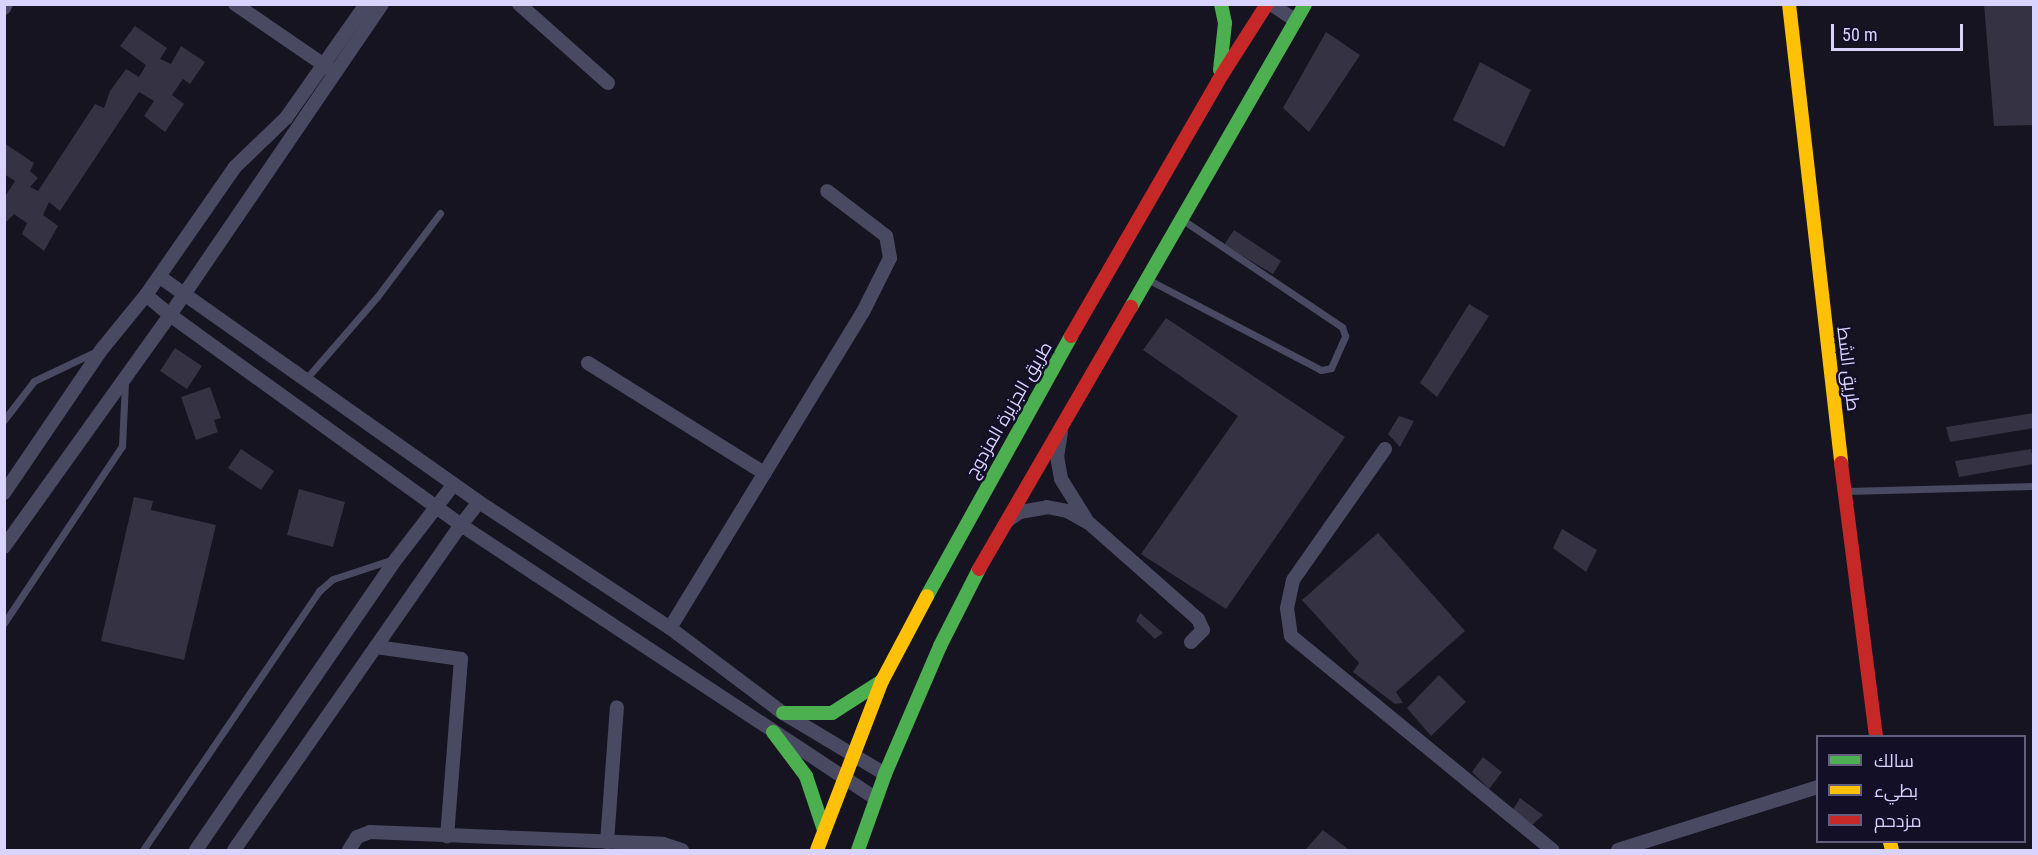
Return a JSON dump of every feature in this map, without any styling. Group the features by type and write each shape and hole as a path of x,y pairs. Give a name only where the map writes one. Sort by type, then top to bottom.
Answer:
{"main road":[{"path":"1218,81 1225,44 1221,4"},
{"name":"طريق الجزيرة المزدوج","path":"817,850 882,681 988,481 1218,81 1269,4"},
{"path":"858,850 875,798 940,646 999,529 1071,405 1184,220 1305,4"},
{"name":"طريق الشط","path":"1790,4 1845,491 1876,735"},
{"path":"783,713 832,713 882,681"},
{"path":"773,732 806,776 824,830"}],"street":[{"path":"235,4 330,69"},
{"path":"4,547 170,315 330,69 366,4"},
{"path":"4,493 102,349 160,277 235,167 286,118 330,69 382,4"},
{"path":"519,4 608,83"},
{"path":"1269,4 1296,21"},
{"path":"670,628 863,312 890,258 886,236 828,192"},
{"path":"160,277 479,502 670,628 783,713 885,774"},
{"path":"146,295 170,315 439,506 461,525 875,798"},
{"path":"588,363 764,473"},
{"path":"1071,405 1057,447 1059,465 1069,496 1089,523 1198,619 1203,630 1191,642"},
{"path":"1385,449 1293,580 1287,608 1292,636 1552,850"},
{"path":"196,850 398,558 454,484"},
{"path":"234,850 479,502"},
{"path":"999,529 1020,512 1047,507 1067,511 1089,523"},
{"path":"376,647 461,659 447,836"},
{"path":"607,842 617,707"},
{"path":"1618,850 1816,788"},
{"path":"349,850 357,837 370,832 447,836 510,844 607,842 671,845 682,850"}],"lane":[{"path":"305,380 377,297 440,213"},
{"path":"1147,279 1321,370 1331,368 1345,336 1342,327 1184,220"},
{"path":"4,420 34,381 102,349"},
{"path":"4,623 122,446 125,375"},
{"path":"1845,491 2034,486"},
{"path":"143,850 319,591 333,579 398,558"}],"building":[{"path":"1984,4 2034,4 2034,125 1994,126"},
{"path":"135,26 167,48 160,59 171,64 181,46 205,62 190,84 183,79 172,95 184,104 165,132 144,116 154,101 139,92 60,211 49,202 43,215 58,226 44,251 22,234 27,223 14,214 4,224 4,198 15,181 4,174 4,143 34,163 30,171 38,178 30,187 38,191 95,104 104,108 110,91 126,69 139,77 146,65 120,46"},
{"path":"1326,32 1360,55 1309,132 1283,108"},
{"path":"1480,62 1531,90 1504,147 1453,120"},
{"path":"1234,230 1281,261 1273,274 1224,245"},
{"path":"1469,304 1489,316 1437,397 1420,383"},
{"path":"1166,318 1345,437 1226,609 1141,554 1238,416 1143,350"},
{"path":"175,348 202,366 187,389 160,371"},
{"path":"210,387 221,418 214,420 218,432 196,440 181,397"},
{"path":"2034,413 2034,428 1950,442 1946,427"},
{"path":"1399,416 1414,421 1400,447 1388,434"},
{"path":"241,449 274,471 261,490 228,468"},
{"path":"2031,449 2034,464 1959,477 1955,461"},
{"path":"299,489 345,502 333,547 287,535"},
{"path":"134,497 153,501 151,510 216,525 184,660 101,641"},
{"path":"1562,529 1597,550 1586,572 1553,548"},
{"path":"1378,533 1465,631 1396,692 1403,703 1395,704 1353,672 1359,663 1302,600"},
{"path":"1140,613 1163,633 1155,639 1136,621"},
{"path":"1439,675 1466,702 1431,736 1407,708"},
{"path":"1483,757 1502,772 1489,789 1472,772"},
{"path":"1520,798 1543,815 1531,826 1512,811"},
{"path":"1323,830 1348,849 1305,850"}],"traffic: fast":[{"path":"1220,70 1225,23 1221,4"},
{"path":"1131,307 1305,4"},
{"path":"927,596 1071,336"},
{"path":"858,850 885,774 940,646 979,569"},
{"path":"783,713 832,713 882,681"},
{"path":"773,732 806,776 824,830"}],"traffic: slow":[{"path":"1789,4 1841,463"},
{"path":"817,850 882,681 927,596"},
{"path":"1890,843 1892,850"}],"traffic: jam":[{"path":"1071,336 1218,81 1267,4"},
{"path":"979,569 1131,307"},
{"path":"1841,463 1876,735"}]}
